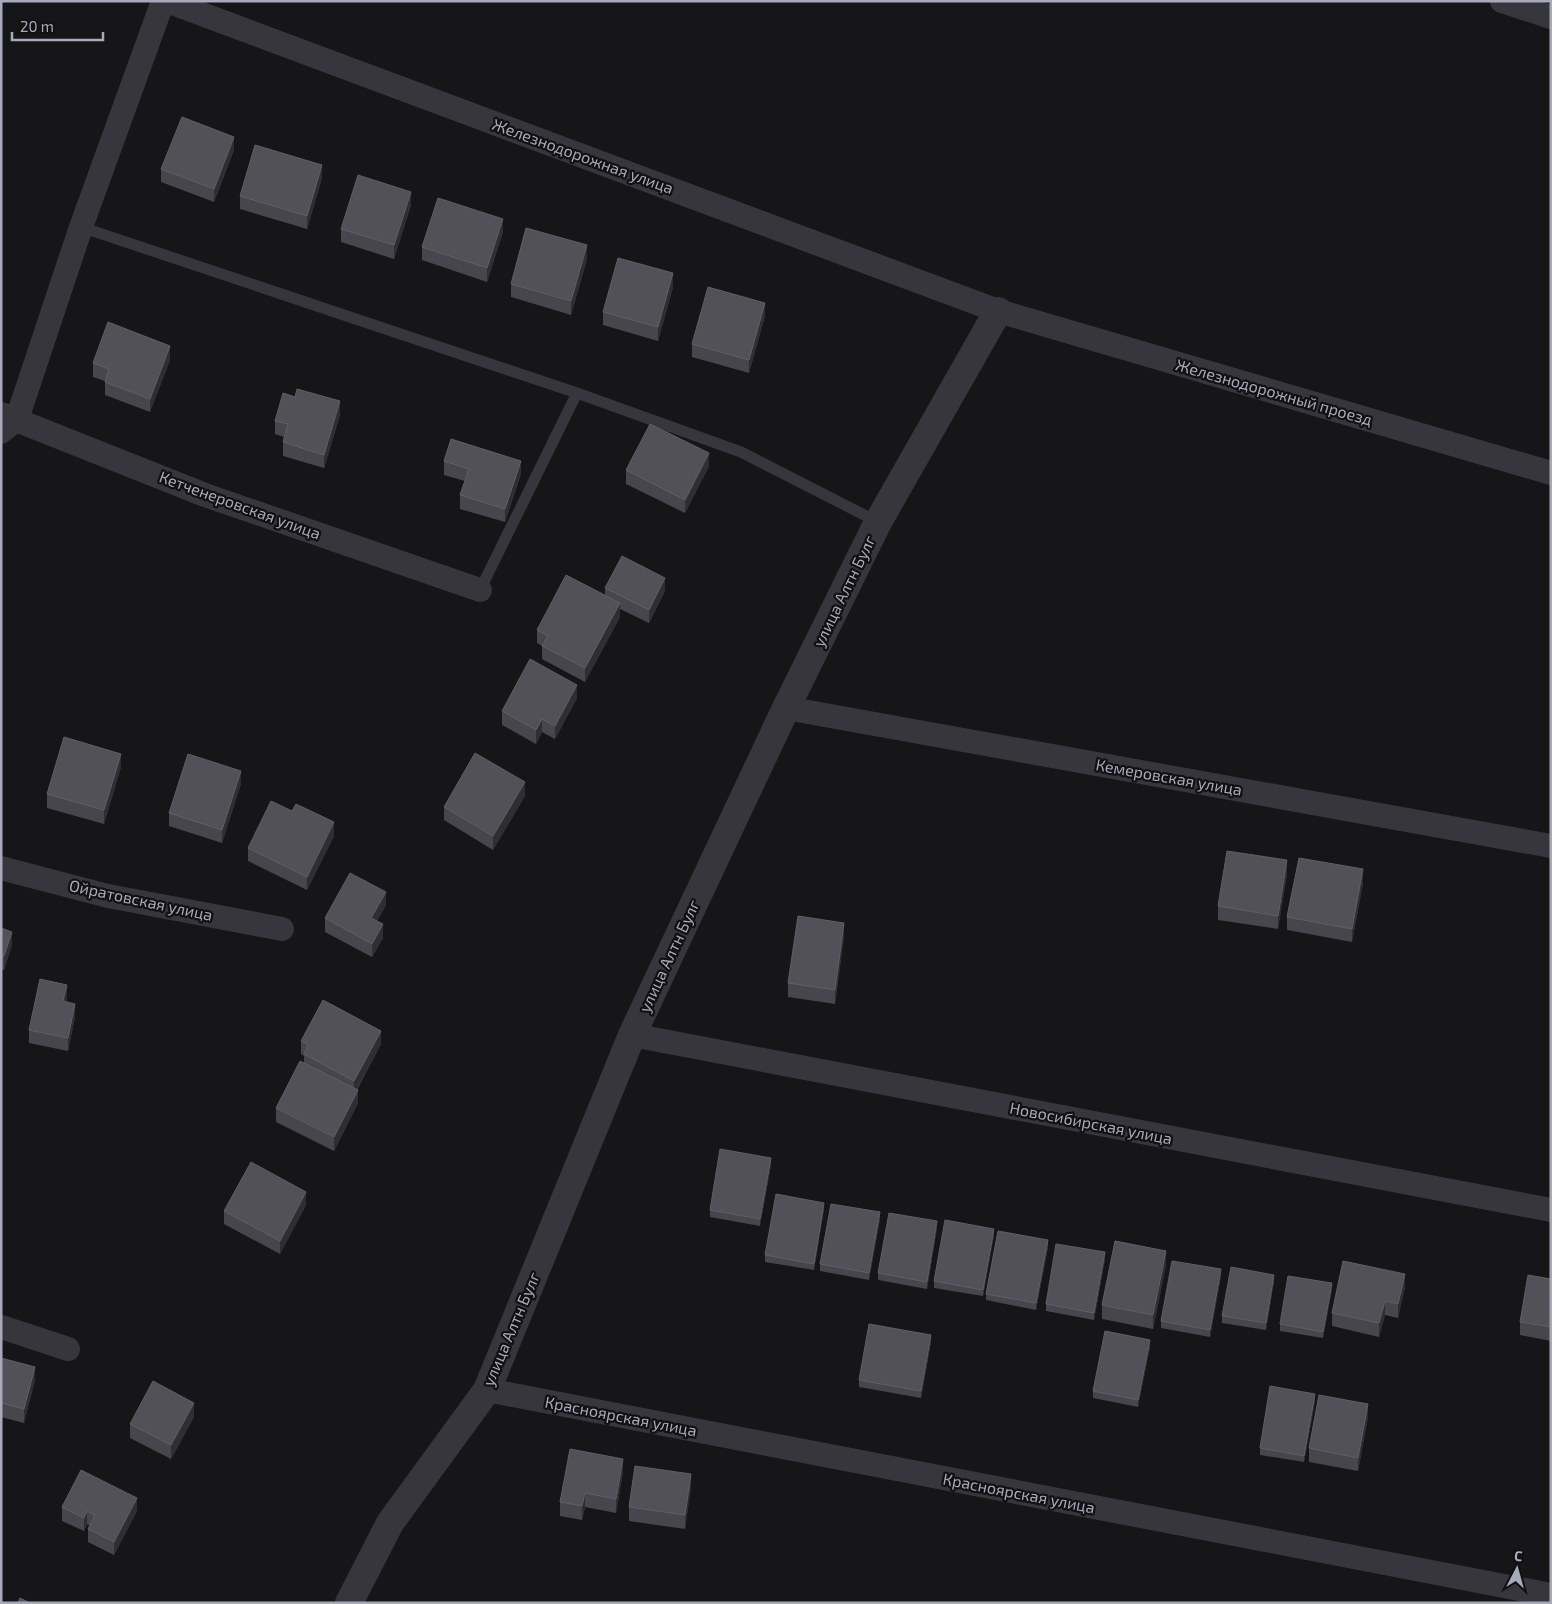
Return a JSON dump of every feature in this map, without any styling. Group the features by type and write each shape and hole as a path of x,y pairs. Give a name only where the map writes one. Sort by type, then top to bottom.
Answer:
{"street":[{"path":"7,422 81,227 163,1"},
{"name":"Железнодорожная улица","path":"168,1 998,311"},
{"path":"1502,1 1551,16"},
{"name":"Железнодорожный проезд","path":"998,311 1551,473"},
{"name":"улица Алтн Булг","path":"349,1603 390,1523 487,1390 632,1035 786,708 878,522 998,311"},
{"name":"Кетченеровская улица","path":"7,422 205,494 480,590"},
{"name":"Кемеровская улица","path":"786,708 1551,846"},
{"name":"Ойратовская улица","path":"1,868 108,896 282,929"},
{"name":"Новосибирская улица","path":"632,1035 1551,1210"},
{"path":"1,1327 68,1349"},
{"name":"Красноярская улица","path":"487,1390 1551,1596"}],"lane":[{"path":"81,227 577,393 741,452 878,522"},
{"path":"480,590 577,393"}],"building":[{"path":"182,117 234,137 214,189 161,169"},
{"path":"255,145 322,165 307,216 240,196"},
{"path":"358,175 411,192 394,245 341,229"},
{"path":"438,198 503,219 487,268 422,247"},
{"path":"526,228 587,245 571,301 511,284"},
{"path":"618,258 673,273 658,327 603,312"},
{"path":"708,287 765,303 749,360 692,344"},
{"path":"108,322 170,346 150,399 105,382 109,369 93,363"},
{"path":"297,389 340,401 324,455 283,442 288,424 275,421 283,393 295,397"},
{"path":"650,424 709,453 685,500 626,470"},
{"path":"451,439 521,461 505,509 460,495 469,469 444,461"},
{"path":"622,556 665,578 649,610 605,588"},
{"path":"566,575 620,603 585,668 542,646 548,636 537,630"},
{"path":"530,659 577,685 555,726 542,719 536,730 502,711"},
{"path":"64,737 121,754 104,810 47,794"},
{"path":"475,753 525,782 493,836 444,807"},
{"path":"188,754 241,771 222,830 169,813"},
{"path":"271,801 292,811 296,804 334,822 307,877 248,848"},
{"path":"1227,851 1287,860 1278,916 1218,906"},
{"path":"1299,858 1363,869 1352,929 1287,917"},
{"path":"350,873 386,892 371,918 383,924 372,944 325,918"},
{"path":"798,916 844,923 835,990 788,983"},
{"path":"1,928 12,932 4,956 1,956"},
{"path":"40,979 67,985 63,1001 75,1004 68,1038 29,1030"},
{"path":"323,1000 381,1031 354,1081 304,1054 308,1045 301,1041"},
{"path":"300,1061 358,1090 334,1137 276,1108"},
{"path":"720,1149 771,1158 760,1219 710,1210"},
{"path":"251,1162 306,1192 280,1241 224,1211"},
{"path":"776,1194 824,1203 814,1264 765,1255"},
{"path":"831,1204 880,1212 869,1273 820,1264"},
{"path":"889,1213 937,1221 927,1282 878,1273"},
{"path":"945,1220 994,1229 983,1290 934,1281"},
{"path":"998,1231 1048,1240 1036,1303 986,1294"},
{"path":"1115,1241 1166,1251 1153,1315 1102,1305"},
{"path":"1056,1244 1105,1252 1094,1313 1046,1304"},
{"path":"1172,1261 1221,1269 1210,1330 1161,1321"},
{"path":"1343,1261 1405,1274 1398,1304 1385,1301 1379,1323 1332,1313"},
{"path":"1231,1267 1274,1275 1266,1323 1222,1316"},
{"path":"1528,1275 1551,1279 1551,1327 1520,1322"},
{"path":"1288,1276 1332,1283 1323,1332 1280,1324"},
{"path":"869,1324 931,1335 921,1391 859,1380"},
{"path":"1105,1331 1150,1340 1138,1400 1093,1391"},
{"path":"1,1358 35,1367 24,1409 1,1403"},
{"path":"153,1381 194,1403 171,1445 130,1424"},
{"path":"1270,1386 1315,1394 1304,1456 1260,1448"},
{"path":"1319,1395 1368,1404 1358,1458 1309,1448"},
{"path":"570,1449 623,1459 616,1499 585,1493 582,1506 560,1502"},
{"path":"635,1466 691,1474 685,1515 629,1507"},
{"path":"81,1470 137,1498 114,1542 88,1529 95,1515 87,1511 84,1518 62,1507"},
{"path":"20,1598 30,1603 18,1603"}]}
